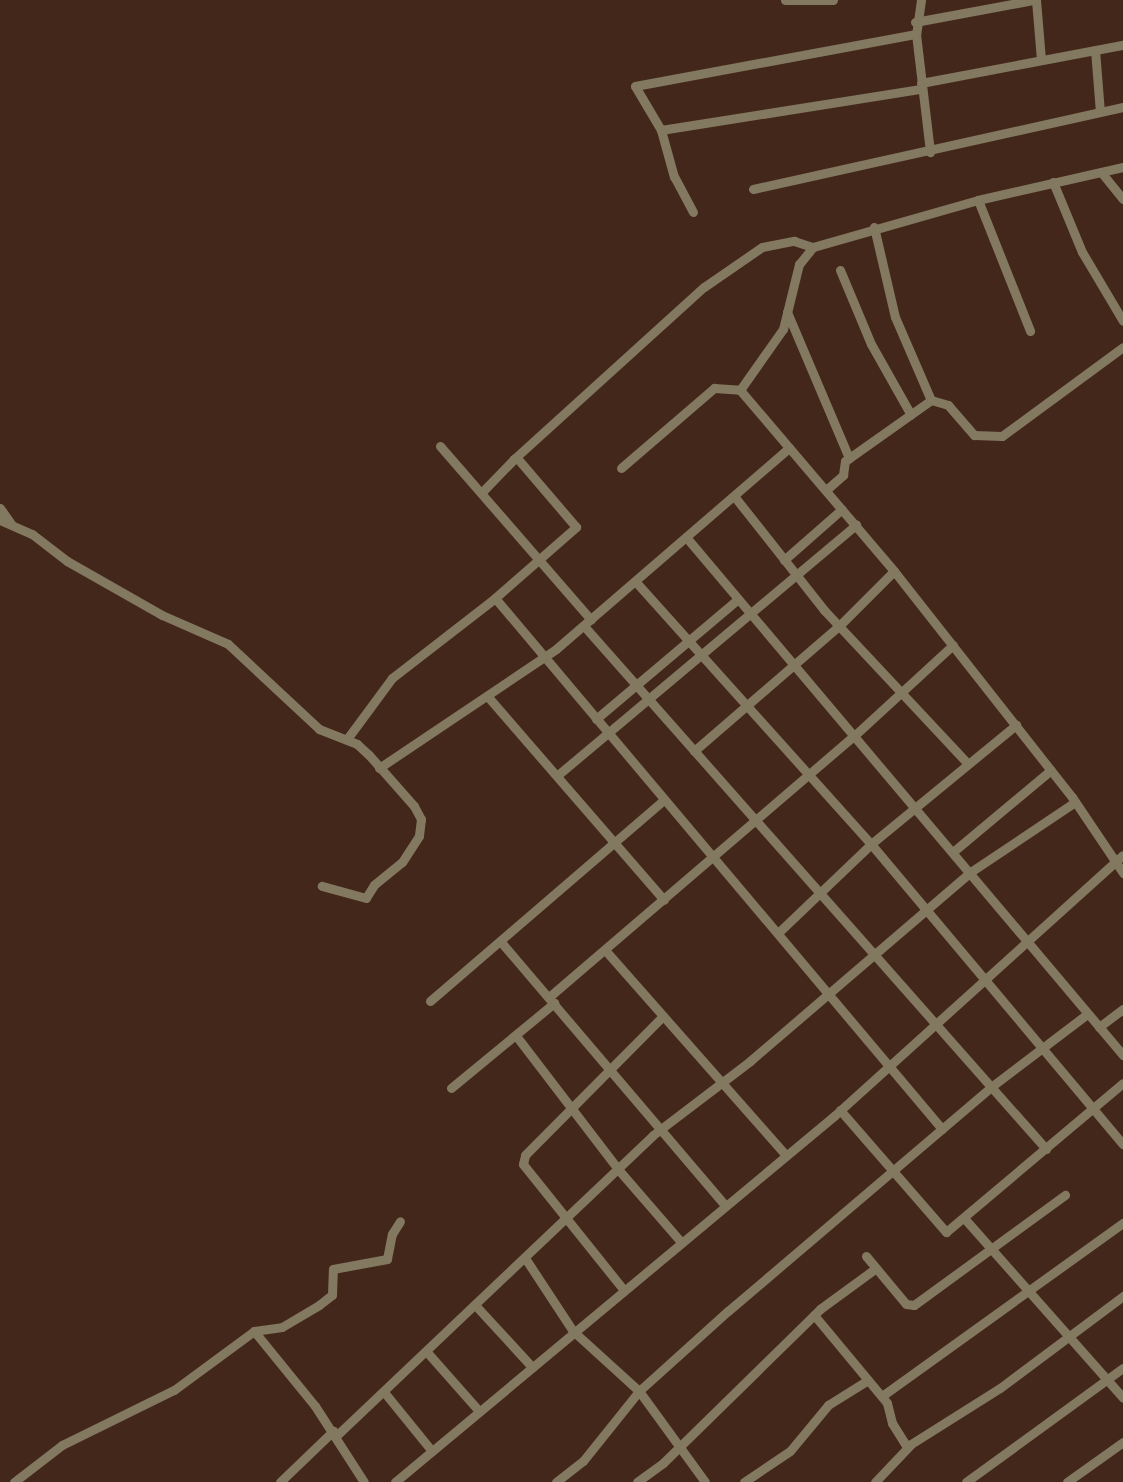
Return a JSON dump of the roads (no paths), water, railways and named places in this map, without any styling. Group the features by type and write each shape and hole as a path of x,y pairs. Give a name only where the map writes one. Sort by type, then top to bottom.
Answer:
{"street":[{"path":"785,0 833,0"},
{"path":"921,0 915,22 930,152"},
{"path":"915,22 1033,0 1041,59"},
{"path":"693,212 674,177 661,130 635,86 916,34"},
{"path":"661,130 921,86 1041,59 1123,46"},
{"path":"1094,50 1100,112"},
{"path":"753,189 930,152 1123,107"},
{"path":"740,390 774,345 787,313 799,264 813,247 874,227 978,200 1123,167"},
{"path":"1101,172 1123,199"},
{"path":"1053,182 1082,252 1123,321"},
{"path":"978,200 1030,331"},
{"path":"874,227 893,311 931,400"},
{"path":"483,491 514,458 704,287 762,247 794,241 813,247"},
{"path":"840,270 866,334 911,415"},
{"path":"787,313 849,458"},
{"path":"931,400 948,405 974,435 1003,436 1123,347"},
{"path":"621,468 714,388 740,390 856,525 953,645 1075,802 1123,873"},
{"path":"826,490 843,475 849,458 931,400"},
{"path":"440,446 540,557 587,623 649,701 871,955 1046,1149"},
{"path":"379,768 489,698 546,656 789,447"},
{"path":"347,739 392,678 495,598 576,527 522,461 514,458"},
{"path":"734,496 796,575 967,763"},
{"path":"0,508 11,524"},
{"path":"784,560 842,509"},
{"path":"0,520 11,524 162,615 228,643 320,729 347,739 379,768 421,818 419,836 402,862 374,885 366,898 322,886"},
{"path":"559,774 856,525"},
{"path":"686,537 972,871 1028,943 1123,1055"},
{"path":"694,751 840,625 894,571"},
{"path":"635,581 871,844 1123,1144"},
{"path":"495,598 664,800 779,932 887,1066 942,1129"},
{"path":"596,719 738,599"},
{"path":"451,1088 517,1037 605,950 855,735 953,645"},
{"path":"489,698 559,774 664,900"},
{"path":"779,932 871,844 1016,725"},
{"path":"954,851 1051,770"},
{"path":"430,1001 501,942 613,841 664,800"},
{"path":"287,1480 476,1306 617,1168 660,1130 722,1083 972,871 1075,802"},
{"path":"395,1482 840,1110 1123,855"},
{"path":"501,942 725,1205"},
{"path":"605,950 786,1155"},
{"path":"1098,1027 1123,1009"},
{"path":"556,1482 583,1461 639,1391 991,1087 1087,1014"},
{"path":"623,1289 565,1220 523,1164 525,1155 663,1016"},
{"path":"517,1037 617,1168 681,1242"},
{"path":"840,1110 942,1231 950,1231 1123,1083"},
{"path":"866,1255 910,1306 1065,1195"},
{"path":"964,1219 1070,1335 1123,1398"},
{"path":"14,1482 39,1458 174,1390 254,1331 282,1327 332,1295 333,1269 387,1259 391,1234 400,1221"},
{"path":"882,1396 1123,1223"},
{"path":"525,1258 573,1331 639,1391 705,1482"},
{"path":"637,1482 680,1446 814,1315 876,1268"},
{"path":"875,1482 907,1447 1000,1388 1123,1296"},
{"path":"476,1306 531,1367"},
{"path":"814,1315 882,1396 897,1434 907,1447"},
{"path":"254,1331 335,1433 365,1482"},
{"path":"426,1351 480,1411"},
{"path":"967,1482 1123,1368"},
{"path":"744,1482 790,1451 828,1405 868,1380"},
{"path":"384,1392 432,1451"},
{"path":"1067,1482 1123,1443"}]}
